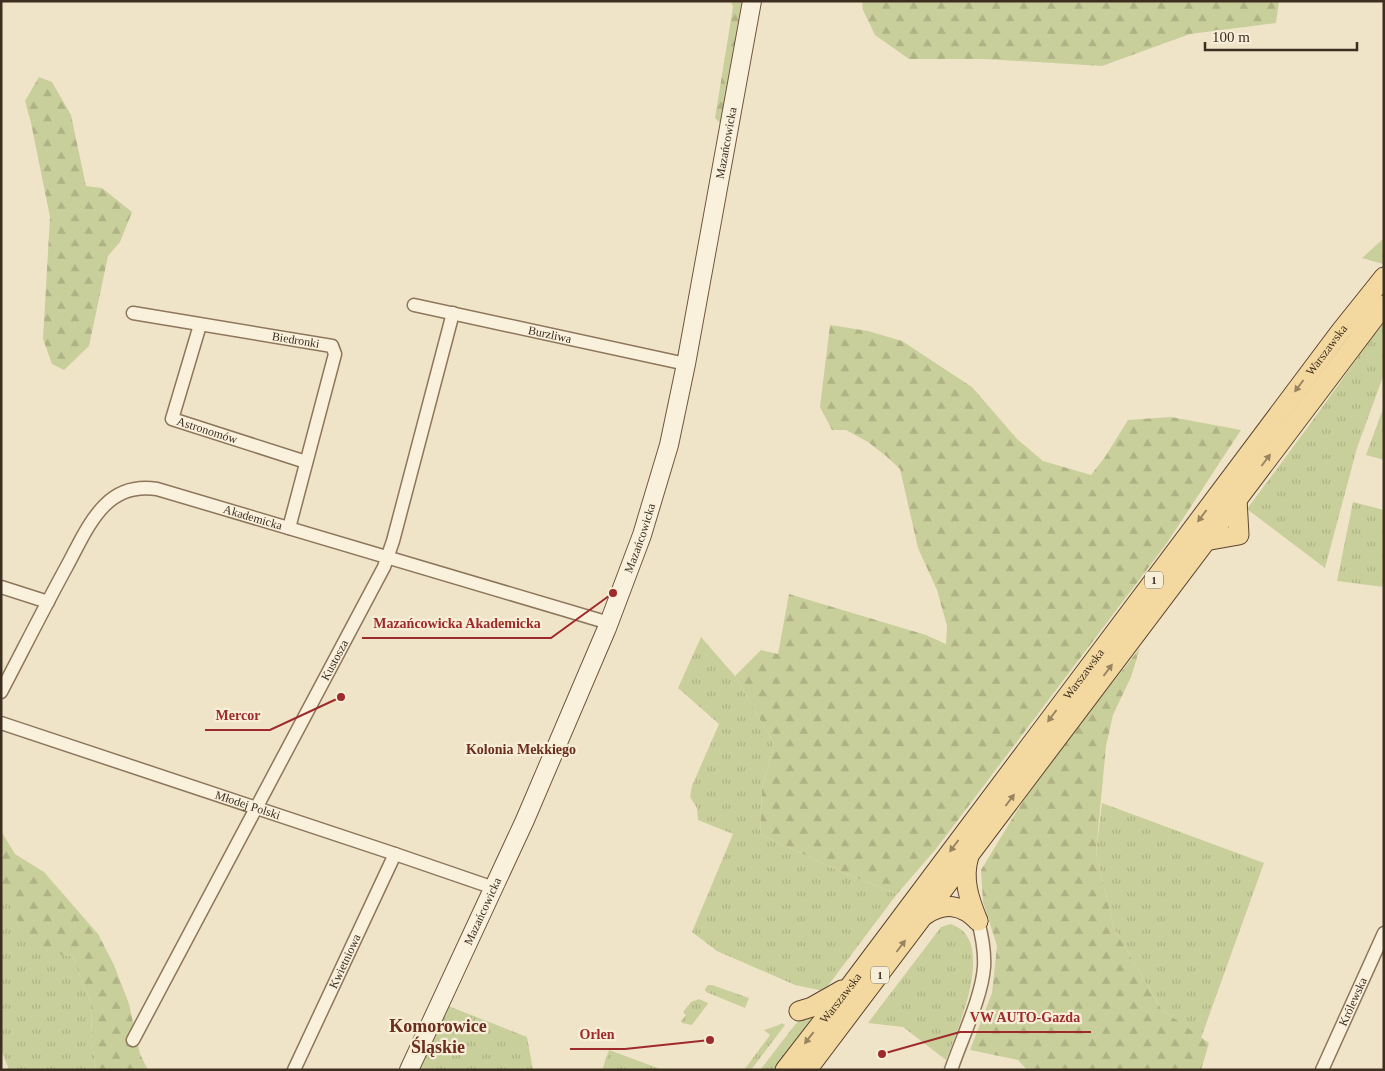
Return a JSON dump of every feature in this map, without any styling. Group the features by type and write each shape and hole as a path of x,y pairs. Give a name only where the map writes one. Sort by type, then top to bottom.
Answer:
{"main road":[{"name":"Warszawska","path":"785,1070 1329,347 1384,278"},
{"name":"Warszawska","path":"807,1070 1205,541 1239,535 1236,499 1384,305"},
{"path":"971,853 966,869 966,885 969,900 978,921"},
{"path":"919,922 932,910 950,906 964,909 978,921"},
{"path":"799,1011 812,1007 850,986"}],"street":[{"name":"Mazańcowicka","path":"409,1070 494,888 609,623 642,535 669,445 686,364 752,1"},
{"name":"Burzliwa","path":"414,306 686,364"},
{"name":"Biedronki","path":"133,313 332,346 335,354 289,528"},
{"name":"Kustosza","path":"133,1040 347,640 388,556 396,532 453,313"},
{"name":"Astronomów","path":"200,325 172,419 306,462"},
{"name":"Akademicka","path":"1,692 94,519 105,505 116,496 129,489 143,487 157,489 388,556 609,623"},
{"path":"1,587 48,602"},
{"name":"Młodej Polski","path":"1,723 494,888"},
{"name":"Kwietniowa","path":"294,1070 395,854"},
{"path":"951,1070 983,976 984,948 978,921"},
{"name":"Królewska","path":"1322,1070 1384,933"}],"green space":[{"path":"731,1 744,1 722,125 715,118 733,7"},
{"path":"862,1 1279,1 1276,23 1190,34 1102,66 985,59 909,59 875,35 863,10"},
{"path":"39,77 52,82 71,115 86,186 102,188 132,212 120,242 108,256 89,346 64,370 52,364 43,339 50,217 25,101"},
{"path":"1384,238 1383,264 1362,258"},
{"path":"1384,321 1384,374 1357,448 1325,568 1247,509"},
{"path":"830,325 868,331 902,341 972,387 1017,439 1043,461 1091,475 1105,457 1128,420 1171,417 1241,430 1167,543 936,849 897,894 839,871 760,834 762,788 774,744 735,676 761,650 778,654 789,594 926,635 946,644 947,626 937,590 918,548 900,469 868,442 846,430 832,430 820,407"},
{"path":"1384,406 1384,460 1366,455"},
{"path":"1353,502 1384,510 1384,587 1337,581"},
{"path":"701,637 735,676 774,744 762,788 760,834 839,871 897,894 824,991 795,985 717,951 692,932 733,834 698,820 697,808 690,797 692,786 719,724 678,688"},
{"path":"1140,648 1131,677 1113,715 1106,746 1096,853 1114,928 1161,1009 1209,1043 1201,1070 1027,1070 1018,1060 970,1050 992,993 997,946 983,902 981,870 1024,799"},
{"path":"1102,803 1264,863 1201,1038 1161,1009 1114,928 1096,853"},
{"path":"1,831 15,854 44,872 98,934 114,965 129,1004 140,1054 148,1070 96,1070 92,1043 91,1003 72,956 56,954 29,940 1,889"},
{"path":"1,889 56,954 72,956 91,1003 92,1043 96,1070 7,1070 8,1067 1,1050"},
{"path":"950,924 964,933 972,947 973,965 971,986 946,1060 903,1027 868,1023 941,927"},
{"path":"708,985 749,998 745,1008 706,992 705,989"},
{"path":"699,999 708,1003 707,1005 692,1025 682,1023 681,1021 686,1015 683,1012 691,1002"},
{"path":"446,1005 527,1037 533,1070 419,1070"},
{"path":"824,1005 777,1070 760,1070 794,1026 802,1018"},
{"path":"782,1023 785,1025 751,1070 744,1070 770,1035 764,1030"},
{"path":"609,1050 663,1070 602,1070"}],"place":[{"name":"Mazańcowicka Akademicka","path":"613,593"},
{"name":"Mercor","path":"341,697"},
{"name":"Orlen","path":"710,1040"},
{"name":"VW AUTO-Gazda","path":"882,1054"}],"district":[{"name":"Kolonia Mekkiego","path":"521,749"},
{"name":"Komorowice Śląskie","path":"438,1036"}]}
